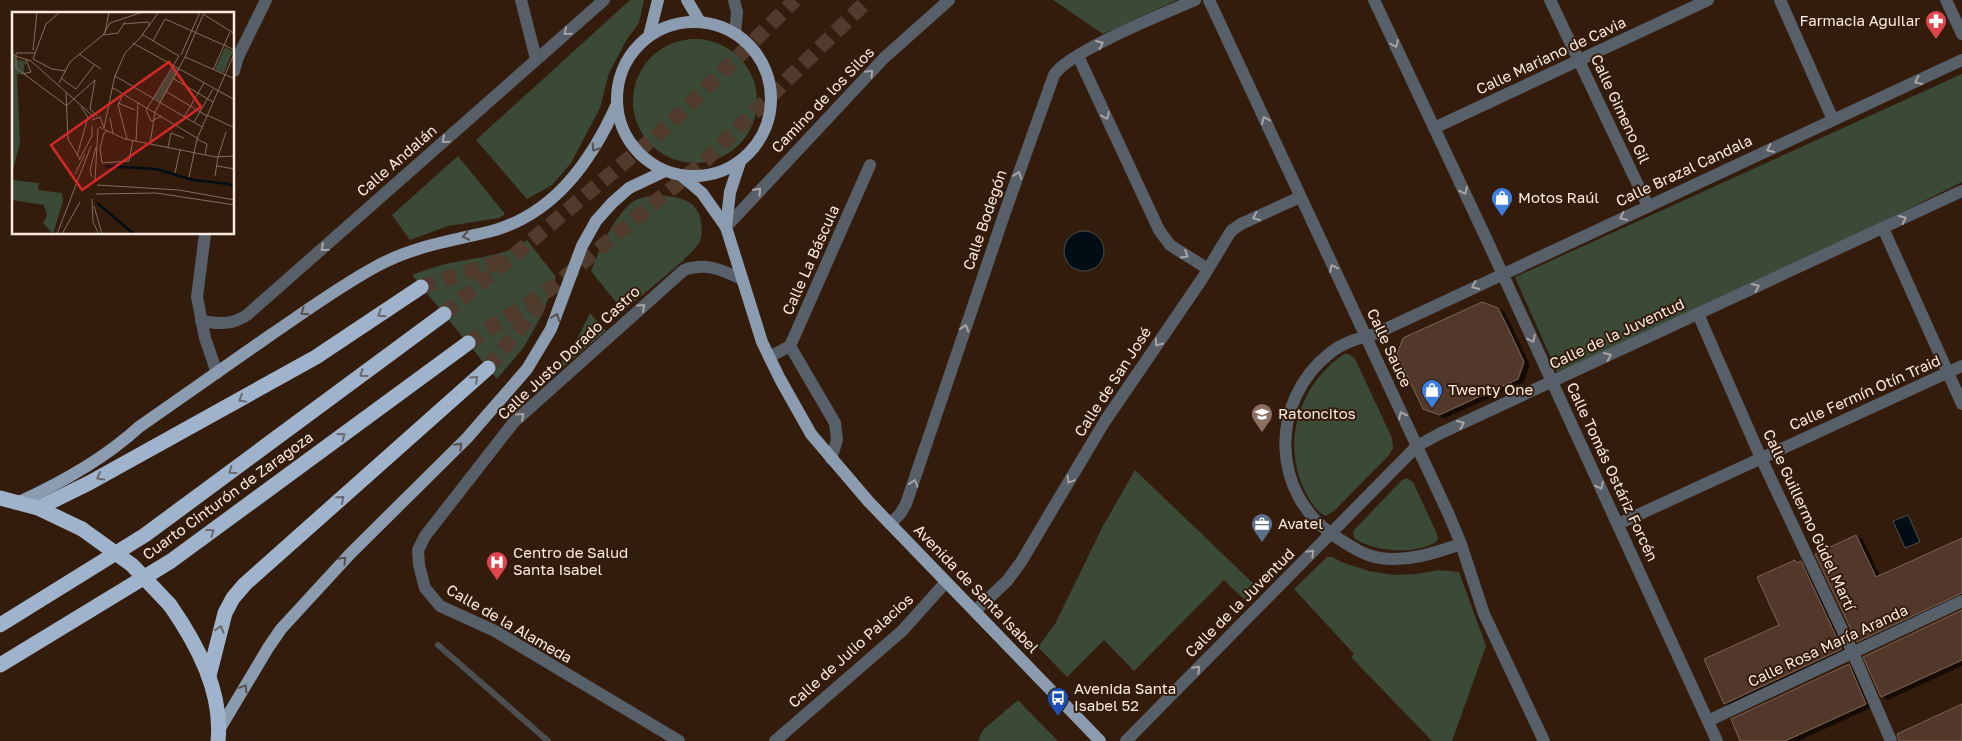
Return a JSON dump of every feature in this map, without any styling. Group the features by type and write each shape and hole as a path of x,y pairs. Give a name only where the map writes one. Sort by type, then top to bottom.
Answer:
{"highway":[{"path":"38,508 89,484 316,357 421,287"},
{"path":"0,625 145,534 444,314"},
{"name":"Cuarto Cinturón de Zaragoza","path":"0,665 171,561 468,343"},
{"path":"208,676 224,613 233,598 245,584 488,368"},
{"path":"0,498 38,508 82,529 132,565 170,605 188,632 208,676 215,702 218,735"}],"main road":[{"path":"649,36 658,0"},
{"path":"687,0 700,22"},
{"path":"700,22 718,26 735,34 747,43 757,55 767,75 772,97 767,126 752,152 727,170 713,175 698,177 682,176 652,165 631,145 624,132 616,104 617,88 621,73 628,59 649,36 668,26 700,22"},
{"path":"19,502 73,476 122,443 139,427 311,307 376,266 396,256 425,246 488,232 527,217 570,183 598,144 616,104"},
{"name":"Avenida de Santa Isabel","path":"726,227 729,197 740,162"},
{"path":"218,735 281,629 350,554 467,438 527,369 551,329 582,246 596,221 629,188 665,171"},
{"name":"Avenida de Santa Isabel","path":"682,176 702,193 726,227 769,357 812,434 831,459 890,524 1100,741"}],"street":[{"path":"235,68 238,57 266,0"},
{"path":"521,0 536,59"},
{"name":"Calle Andalán","path":"201,321 222,324 232,323 247,315 604,0"},
{"path":"734,0 737,12 735,34"},
{"name":"Camino de los Silos","path":"726,227 884,58 949,0"},
{"name":"Calle Bodegón","path":"890,524 903,511 906,504 1001,221 1052,78 1060,68 1092,47 1195,0"},
{"name":"Calle Sauce","path":"1209,0 1417,446 1461,544 1484,614 1544,741"},
{"name":"Calle Tomás Ostáriz Forcén","path":"1374,0 1717,741"},
{"name":"Calle Gimeno Gil","path":"1550,0 1648,206"},
{"name":"Calle Mariano de Cavia","path":"1434,128 1708,0"},
{"path":"1780,0 1834,120"},
{"path":"1946,0 1962,34"},
{"path":"1078,56 1160,230 1170,245 1208,268"},
{"name":"Calle Brazal Candala","path":"1461,544 1424,556 1388,558 1361,552 1331,534 1309,515 1294,489 1286,457 1285,438 1292,406 1304,382 1320,363 1341,346 1382,331 1502,273 1962,60"},
{"name":"Calle La Báscula","path":"790,346 870,164"},
{"name":"Calle de la Juventud","path":"1126,741 1417,446 1441,433 1962,191"},
{"name":"Calle de San José","path":"975,611 1007,581 1021,562 1106,421 1227,237 1235,227 1300,197"},
{"path":"1883,228 1962,404"},
{"path":"205,235 198,284 198,306 205,338 217,373"},
{"name":"Calle Justo Dorado Castro","path":"425,536 514,422 684,270 694,266 707,266 742,279"},
{"name":"Calle Guillermo Gúdel Martí","path":"1698,314 1761,458 1853,653 1891,741"},
{"path":"769,357 790,346 835,423 837,440 831,459"},
{"name":"Calle Fermín Otín Traid","path":"1618,524 1962,366"},
{"name":"Calle de la Alameda","path":"425,536 418,550 420,571 425,588 440,606 495,631 679,741"},
{"name":"Calle de Julio Palacios","path":"775,741 902,632 946,582"},
{"name":"Calle Rosa María Aranda","path":"1708,721 1962,601"}],"green space":[{"path":"630,0 644,0 639,23 627,39 609,73 600,108 571,163 552,185 527,199 476,140"},
{"path":"1053,0 1177,0 1103,34"},
{"path":"695,39 719,44 739,57 752,77 757,101 752,125 739,145 719,158 695,163 671,158 651,145 638,125 633,101 638,77 651,57 671,44"},
{"path":"1962,74 1962,182 1698,314 1557,372 1515,277"},
{"path":"458,156 505,214 499,218 448,226 410,240 392,215"},
{"path":"653,195 676,197 695,207 701,222 701,239 688,256 623,311 591,271 603,243 620,214 634,201"},
{"path":"527,240 556,277 543,313 524,347 497,379 412,275 445,264 488,256 508,250"},
{"path":"590,313 606,331 557,372 555,370 572,349"},
{"path":"1344,354 1349,354 1355,359 1392,438 1393,448 1389,455 1334,511 1326,516 1317,510 1312,503 1298,474 1295,455 1295,435 1298,416 1305,398 1315,382 1328,367"},
{"path":"1135,470 1258,588 1246,601 1224,580 1134,671 1104,640 1067,677 1038,647 1055,624 1103,526"},
{"path":"1407,478 1413,482 1437,534 1438,539 1436,542 1417,549 1395,550 1373,547 1355,539 1354,530 1402,480"},
{"path":"1327,557 1332,557 1369,571 1394,575 1417,574 1438,570 1459,572 1486,646 1452,741 1432,741 1351,657 1354,654 1294,589"},
{"path":"1018,700 1058,741 978,741 983,730"}],"shaded area":[{"path":"1088,231 1095,234 1101,240 1104,251 1103,259 1095,268 1088,271 1080,271 1073,268 1065,259 1064,247 1067,240 1076,232"},
{"path":"1908,515 1920,542 1905,548 1893,521"}],"building":[{"path":"1482,302 1498,308 1524,362 1518,379 1439,415 1423,409 1397,354 1403,338"},
{"path":"1856,535 1876,577 1962,538 1962,593 1857,642 1815,554"},
{"path":"1795,560 1797,563 1801,561 1842,649 1724,704 1704,659 1779,625 1757,577"},
{"path":"1962,610 1962,660 1881,697 1863,657"},
{"path":"1849,664 1866,704 1785,741 1740,741 1731,719"},
{"path":"1962,704 1962,741 1899,741 1897,734"}],"waterway":[{"path":"438,645 548,741"}],"tunnel":[{"path":"444,314 670,124 795,0"},
{"path":"468,343 553,287 706,160 868,0"},
{"path":"421,287 505,260"},
{"path":"488,368 544,298"}],"place":[{"name":"Farmacia Aguilar","path":"1936,40"},
{"name":"Motos Raúl","path":"1502,217"},
{"name":"Twenty One","path":"1432,409"},
{"name":"Ratoncitos","path":"1262,433"},
{"name":"Avatel","path":"1262,543"},
{"name":"Centro de Salud Santa Isabel","path":"497,581"},
{"name":"Avenida Santa Isabel 52","path":"1058,717"}]}
